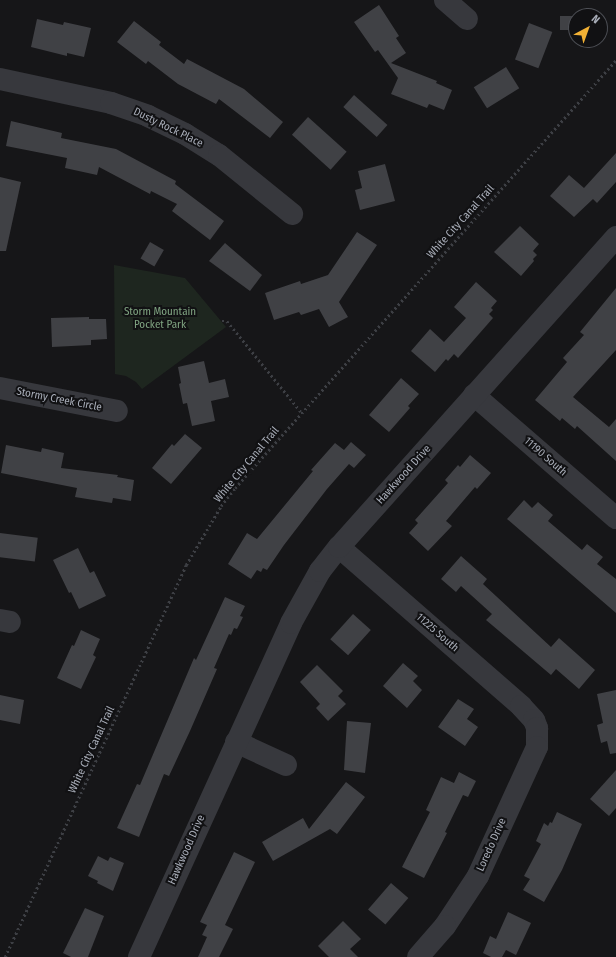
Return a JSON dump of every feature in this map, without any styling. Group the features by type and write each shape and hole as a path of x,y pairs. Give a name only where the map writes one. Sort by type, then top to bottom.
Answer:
{"street":[{"path":"445,0 467,19"},
{"name":"Dusty Rock Place","path":"0,79 111,103 148,116 185,134 219,155 292,214"},
{"name":"Hawkwood Drive","path":"139,957 236,742 304,597 320,571 339,547 616,237"},
{"name":"Stormy Creek Circle","path":"0,388 117,411"},
{"name":"11190 South","path":"474,395 616,518"},
{"name":"11225 South","path":"339,547 521,706 534,720"},
{"name":"Loredo Drive","path":"418,957 445,926 478,876 537,747 539,737 534,720"},
{"path":"236,742 286,765"}],"path":[{"name":"White City Canal Trail","path":"5,957 197,545 236,488 616,60"},
{"path":"222,321 228,322 302,413"}],"green space":[{"name":"Storm Mountain Pocket Park","path":"114,265 185,278 226,327 142,389 136,382 126,376 115,374"}],"building":[{"path":"379,5 399,36 396,38 406,53 391,63 437,81 436,83 452,90 444,110 429,104 427,108 391,94 398,78 378,50 375,52 354,22"},
{"path":"560,16 568,16 568,30 560,30"},
{"path":"37,19 63,25 64,22 91,28 84,57 67,53 67,56 31,47"},
{"path":"134,21 161,42 159,45 184,64 187,59 244,89 283,122 270,138 219,99 216,104 178,84 148,61 146,64 117,42"},
{"path":"529,23 552,32 538,68 515,59"},
{"path":"506,67 519,88 487,108 474,87"},
{"path":"354,95 387,125 377,137 343,107"},
{"path":"308,117 347,152 331,170 292,135"},
{"path":"11,121 62,133 61,138 116,149 176,181 175,184 224,221 210,240 172,211 177,204 151,191 150,194 99,167 97,175 65,168 67,158 6,146"},
{"path":"616,153 616,182 597,203 593,199 574,217 550,196 569,175 584,188"},
{"path":"385,164 395,201 360,210 355,190 362,188 358,171"},
{"path":"0,177 21,182 6,251 0,251"},
{"path":"520,226 539,244 533,251 537,255 533,259 534,261 521,276 494,252"},
{"path":"357,232 377,245 339,302 348,317 329,327 319,309 301,315 299,312 274,320 265,293 300,281 301,284 328,275"},
{"path":"150,242 164,250 154,266 141,258"},
{"path":"225,243 262,275 250,291 209,261"},
{"path":"476,282 497,301 491,308 493,310 489,314 493,318 458,358 454,354 448,361 446,359 435,372 411,351 430,329 444,342 466,318 454,307"},
{"path":"616,288 616,350 573,397 609,427 616,419 616,461 577,426 575,429 562,418 560,421 535,400 567,362 563,358 584,335 580,332"},
{"path":"89,317 89,319 106,319 107,339 91,340 91,345 52,347 51,318"},
{"path":"204,361 209,383 225,379 229,397 211,401 215,421 192,426 187,403 183,404 179,384 181,383 178,367"},
{"path":"401,378 419,394 408,406 410,408 389,432 369,415"},
{"path":"185,434 202,448 171,484 152,468 172,444 174,446"},
{"path":"351,442 366,455 354,468 349,464 327,489 284,545 267,570 263,568 261,572 257,570 251,579 228,564 247,533 257,539 313,471 311,470 335,443 344,450"},
{"path":"6,445 41,452 42,448 64,453 61,468 118,475 117,477 134,480 131,501 113,498 112,503 75,497 77,488 1,473"},
{"path":"470,455 491,473 477,489 475,487 446,521 452,526 428,551 409,533 418,523 415,520 448,483 445,480 458,465 460,467"},
{"path":"524,500 532,508 538,502 553,515 548,521 582,550 587,544 603,557 597,564 616,579 616,613 507,519"},
{"path":"0,533 38,538 35,561 0,557"},
{"path":"78,548 90,573 94,571 106,596 79,609 71,592 69,593 53,560"},
{"path":"461,556 487,579 483,584 551,647 559,638 595,670 579,689 556,669 551,675 486,620 492,614 461,586 456,592 441,579"},
{"path":"225,597 245,606 240,616 243,617 237,629 234,628 231,635 229,634 214,668 217,669 169,776 164,774 139,837 117,828 137,784 140,785 194,658 196,660"},
{"path":"353,614 371,630 348,655 330,639"},
{"path":"81,630 100,639 93,655 96,657 81,689 57,678 72,645 74,646"},
{"path":"403,663 418,676 413,681 422,690 407,708 383,686"},
{"path":"317,665 343,691 338,696 346,704 328,721 316,708 320,704 300,682"},
{"path":"616,690 616,753 610,754 607,741 601,743 597,725 603,723 597,694"},
{"path":"0,695 24,700 20,724 0,720"},
{"path":"458,699 474,709 467,719 478,727 465,746 438,727"},
{"path":"347,721 371,723 365,773 344,770"},
{"path":"616,770 616,808 609,816 590,799"},
{"path":"459,772 476,781 468,797 463,795 445,832 447,833 424,878 402,867 430,812 426,810 441,777 454,783"},
{"path":"346,782 365,797 337,834 330,829 273,861 262,842 303,818 309,829"},
{"path":"557,812 582,824 562,870 544,902 523,890 530,879 524,876 541,844 536,841 544,823 548,826 550,822 552,823"},
{"path":"234,852 255,862 225,925 233,929 219,957 198,957 207,937 202,935 207,925 200,922"},
{"path":"98,856 108,861 110,857 124,863 113,891 97,883 98,881 88,876"},
{"path":"391,883 408,898 385,925 368,909"},
{"path":"85,908 104,916 88,957 71,957 63,953"},
{"path":"508,912 531,923 516,955 506,950 502,957 491,957 483,953 490,936 496,939"},
{"path":"343,921 361,939 350,949 358,957 329,957 318,946"}]}
